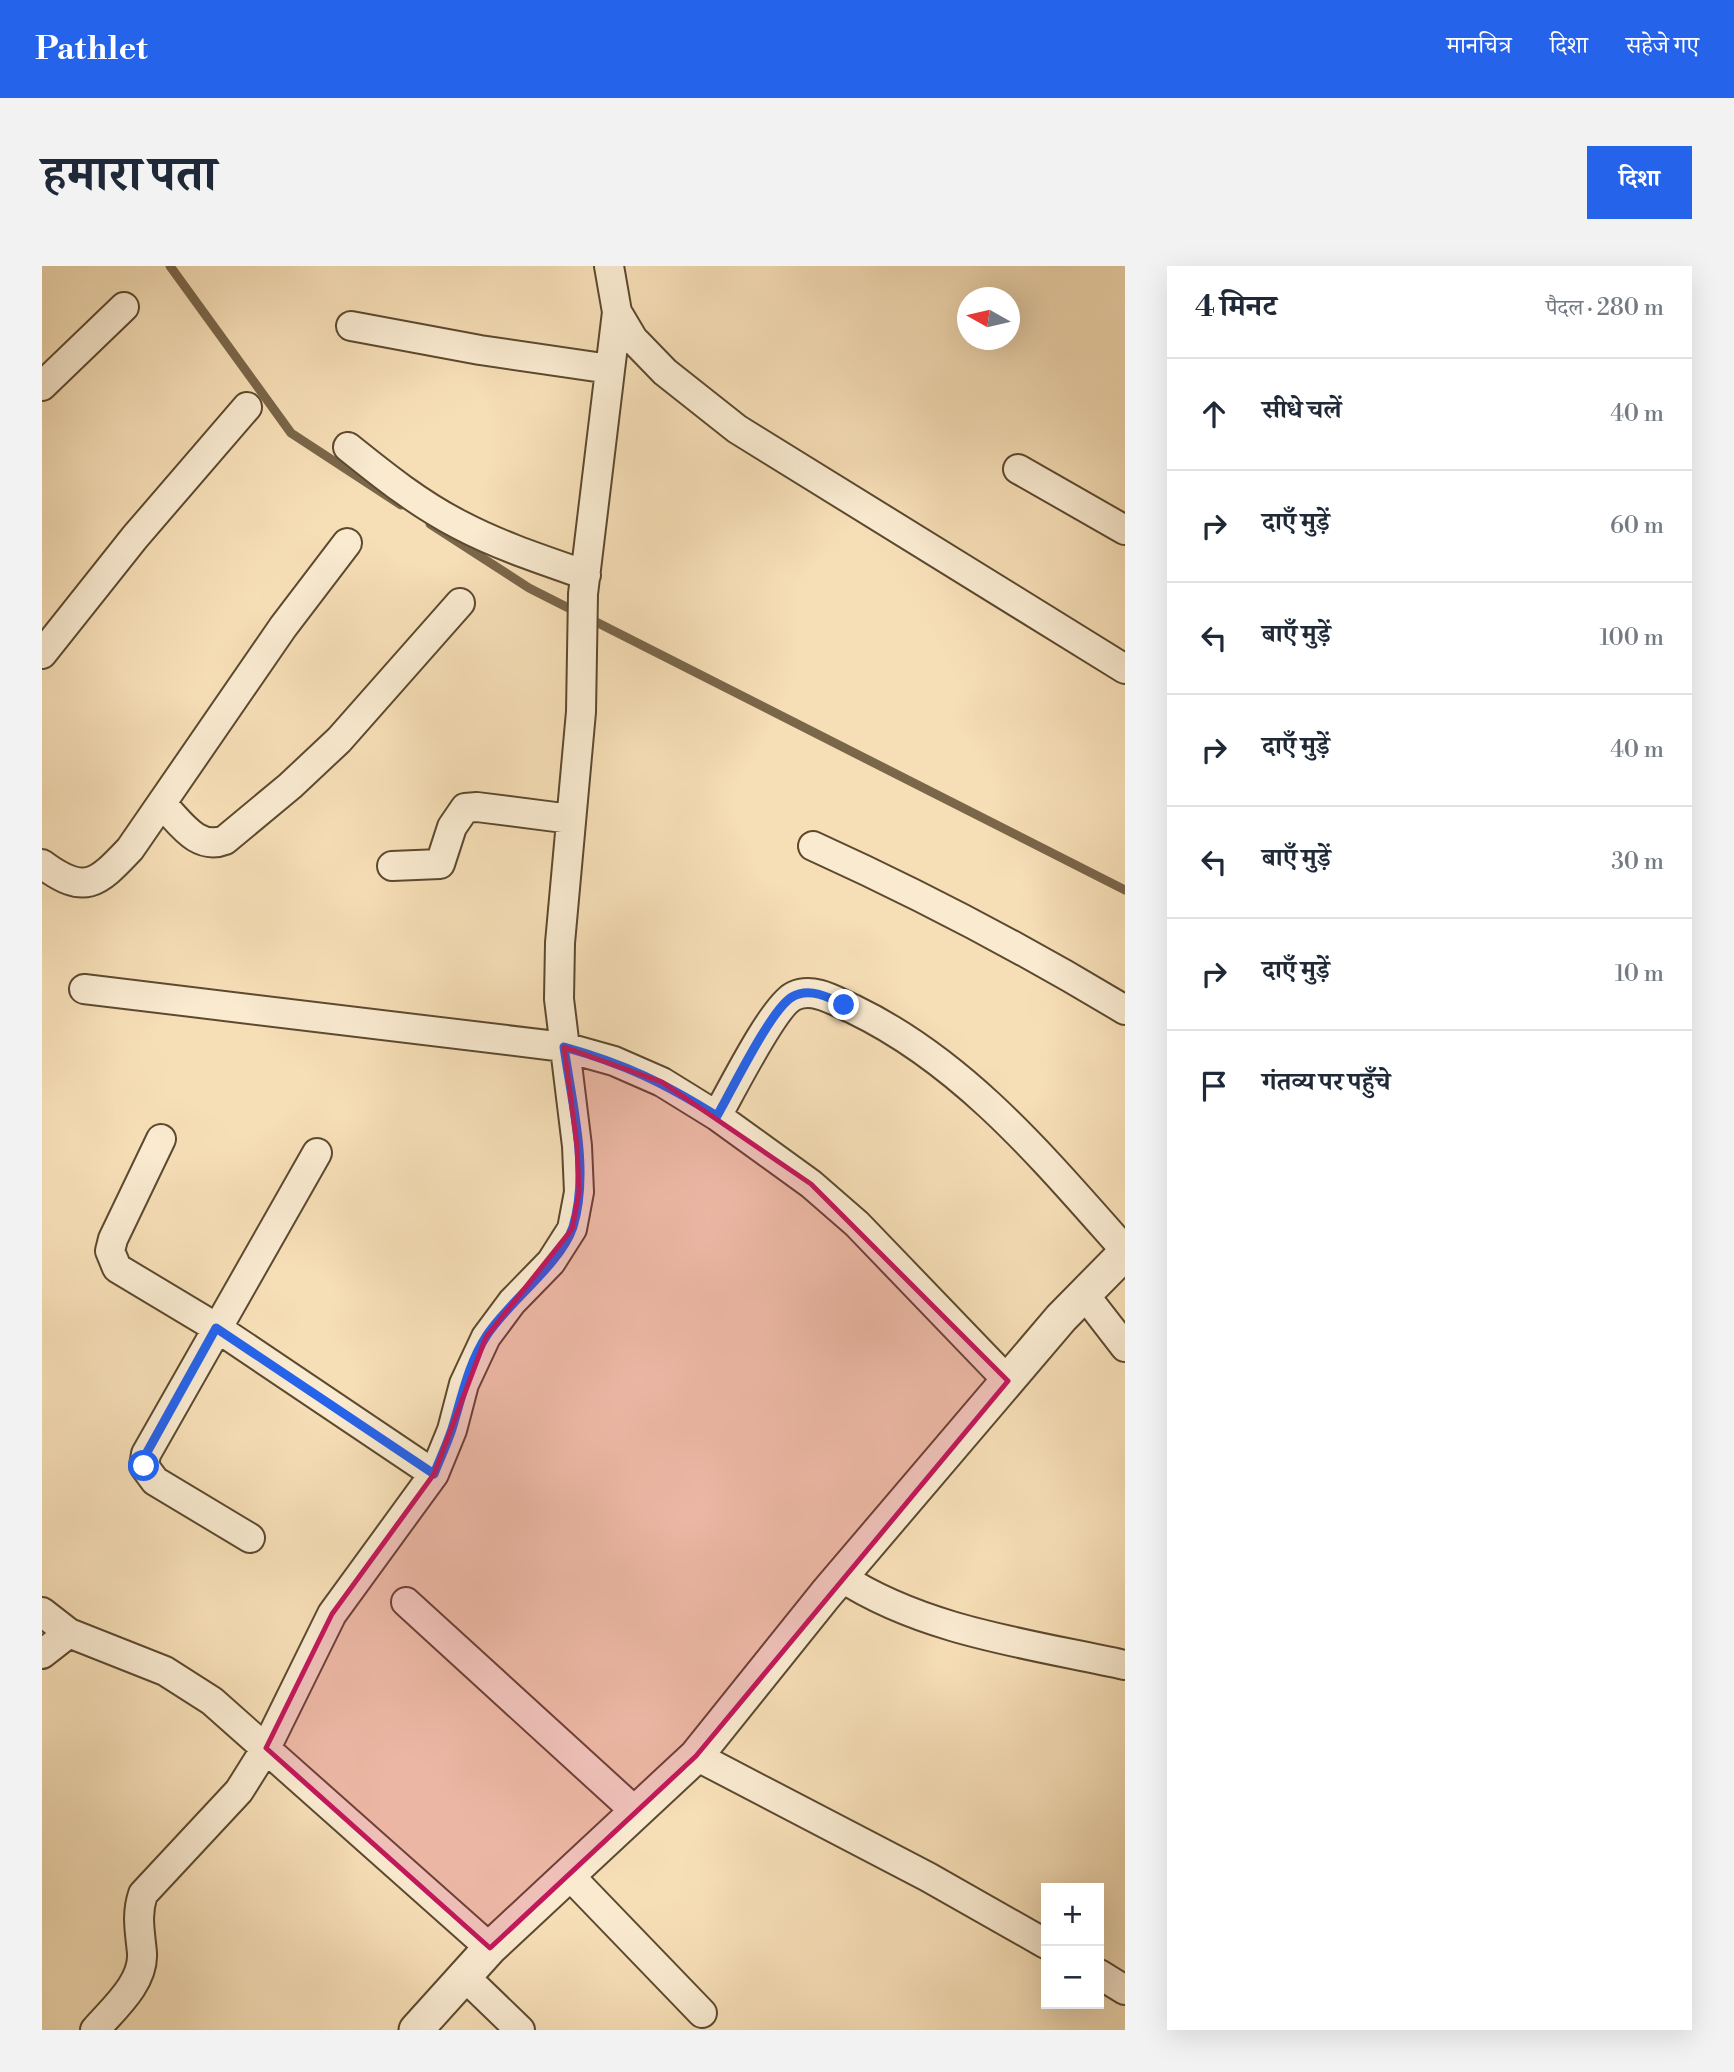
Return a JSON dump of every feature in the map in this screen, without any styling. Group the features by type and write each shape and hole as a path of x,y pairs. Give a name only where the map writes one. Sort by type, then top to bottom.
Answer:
{"street":[{"path":"95,2030 131,1987 140,1971 142,1955 138,1910 151,1884 239,1791 266,1748 332,1614 434,1474 452,1430 464,1384 486,1337 512,1302 551,1262 572,1229 579,1192 577,1146 559,999 560,943 581,712 585,584 617,312 609,266"},
{"path":"46,369 124,307"},
{"path":"617,312 633,339 665,372 737,429 1125,669"},
{"path":"351,326 480,350 610,369"},
{"path":"42,654 135,537 247,407"},
{"path":"348,447 398,487 458,524 585,584"},
{"path":"1018,469 1125,530"},
{"path":"42,864 60,878 76,884 90,883 106,874 131,849 283,627 347,544"},
{"path":"162,804 199,841 212,845 225,840 290,786 339,740 460,603"},
{"path":"392,866 440,864 452,827 466,808 477,807 571,820"},
{"path":"813,846 909,889 1013,944 1125,1010"},
{"path":"84,989 564,1047 614,1061 662,1082 717,1116 811,1184 857,1224 1008,1381"},
{"path":"416,2030 490,1948 696,1756 841,1577 1008,1381 1125,1251 980,1094 927,1051 880,1022 825,996 808,993 792,997 776,1013 717,1116"},
{"path":"161,1139 113,1239 111,1261 117,1268 216,1328 434,1474"},
{"path":"250,1538 155,1481 144,1466 146,1454 317,1153"},
{"path":"1084,1294 1125,1347"},
{"path":"841,1577 874,1599 919,1616 1125,1665"},
{"path":"407,1602 636,1813"},
{"path":"42,1612 69,1633 165,1671 212,1701 490,1948"},
{"path":"42,1654 69,1633"},
{"path":"696,1756 928,1877 1041,1941"},
{"path":"569,1875 702,2013"},
{"path":"463,1975 520,2030"},
{"path":"1104,1977 1125,1990"}],"highlighted area":[{"path":"564,1047 662,1082 811,1184 1008,1381 696,1756 490,1948 266,1748 332,1614 434,1474 486,1337 572,1229 579,1192 577,1146"}],"waterway":[{"path":"170,266 291,433 401,505"},
{"path":"430,524 529,588 1125,890"}],"route":[{"path":"144,1466 146,1454 216,1328 434,1474 452,1430 464,1384 486,1337 512,1302 551,1262 572,1229 579,1192 577,1146 564,1047 614,1061 662,1082 717,1116 776,1013 792,997 808,993 825,996 844,1005"}]}
